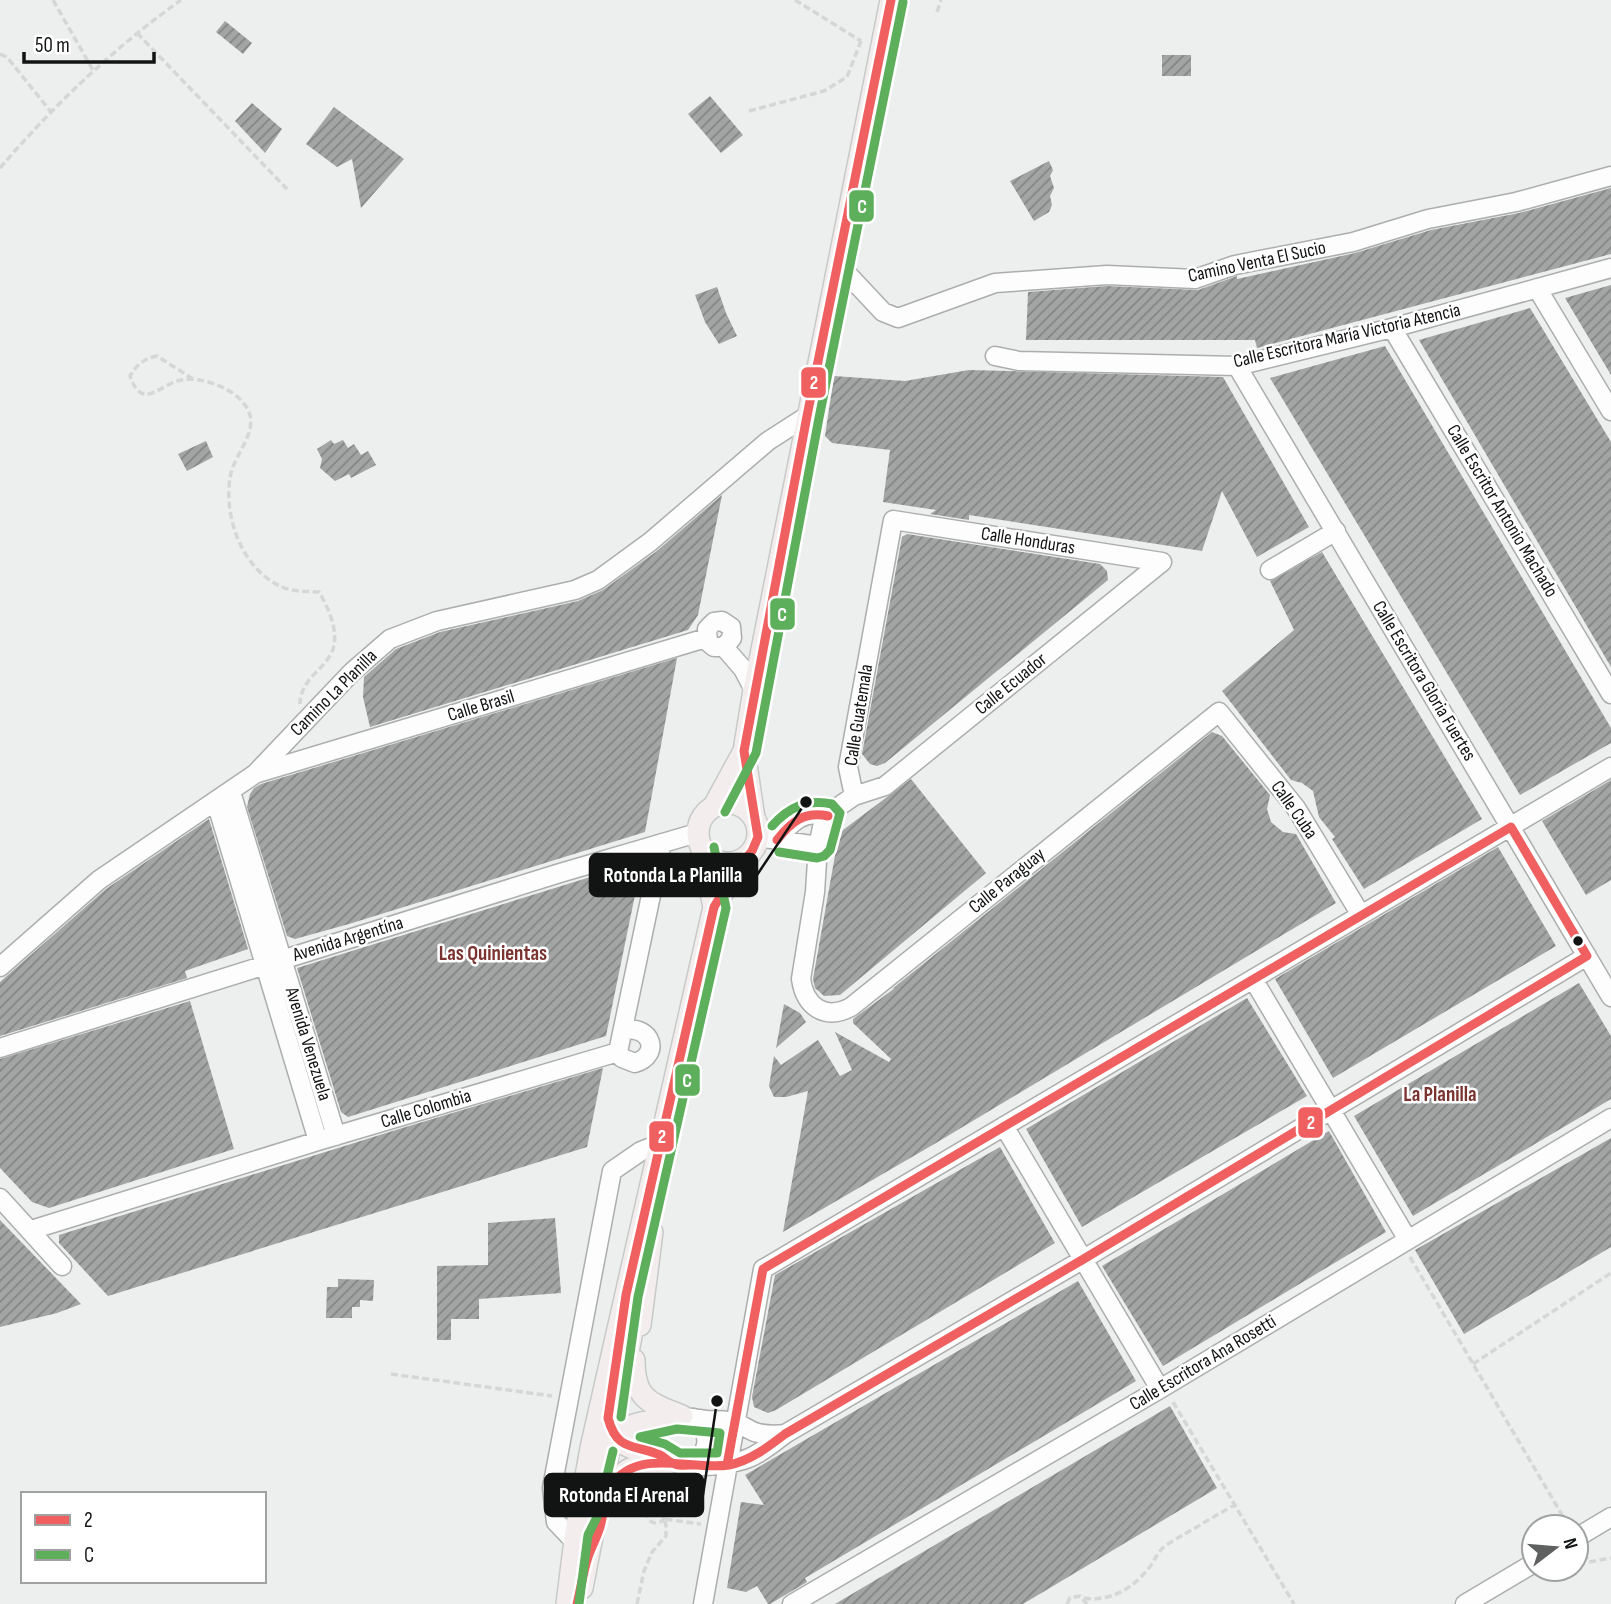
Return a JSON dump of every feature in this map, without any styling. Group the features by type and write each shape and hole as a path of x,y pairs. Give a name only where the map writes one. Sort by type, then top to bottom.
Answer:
{"main road":[{"path":"714,907 700,841 702,817 714,806 744,751 807,416 891,0"},
{"path":"577,1604 580,1542 592,1448 714,907 733,873 752,851 763,831 744,751"},
{"path":"714,806 722,803 740,806 763,831"},
{"path":"700,841 715,861 740,861 747,857"},
{"path":"676,1078 654,1216 634,1361 634,1380 639,1393 646,1399 682,1418"},
{"path":"567,1604 580,1542 612,1433 654,1216"},
{"path":"626,1295 608,1418 612,1433 622,1443 634,1449 674,1461"},
{"path":"612,1433 652,1421 682,1418"},
{"path":"580,1542 596,1540 612,1485 624,1472 638,1465 674,1461"}],"street":[{"name":"Camino Venta El Sucio","path":"838,264 883,312 898,318 995,283 1107,275 1195,279 1235,265 1353,242 1428,219 1516,202 1611,176"},
{"name":"Calle Escritora María Victoria Atencia","path":"995,356 1019,360 1237,366 1392,328 1611,268"},
{"path":"1537,288 1611,411"},
{"name":"Calle Escritor Antonio Machado","path":"1392,328 1611,694"},
{"name":"Calle Escritora Gloria Fuertes","path":"1237,366 1611,997"},
{"name":"Camino La Planilla","path":"0,967 99,880 255,774 352,672 390,639 437,621 575,590 598,580 650,542 768,441 807,416"},
{"name":"Calle Honduras","path":"893,520 1162,562"},
{"name":"Calle Guatemala","path":"854,796 848,767 893,520"},
{"path":"1270,570 1336,531"},
{"name":"Calle Ecuador","path":"854,796 885,786 1162,562"},
{"name":"Calle Brasil","path":"255,774 706,638 709,625 718,621 731,627 732,638 724,647 743,669 754,690"},
{"name":"Calle Cuba","path":"1219,712 1296,808 1361,915"},
{"name":"Calle Paraguay","path":"818,846 815,892 800,979 808,1001 817,1009 840,1013 1219,712"},
{"path":"703,1604 763,1269 1611,767"},
{"path":"763,831 818,846 823,823 828,816 854,796"},
{"name":"Avenida Venezuela","path":"224,797 327,1138"},
{"path":"763,831 817,812 828,816"},
{"name":"Avenida Argentína","path":"0,1048 662,844 700,841"},
{"path":"624,1030 637,1029 645,1034 650,1045 644,1059 635,1063 622,1058 618,1052 662,844"},
{"path":"785,1434 759,1433 734,1422 682,1418 659,1432 659,1448 674,1461 727,1465 761,1452 785,1434 1082,1260 1587,956"},
{"path":"1253,979 1405,1242"},
{"name":"Calle Colombia","path":"30,1230 618,1052"},
{"name":"Calle Escritora Ana Rosetti","path":"792,1604 1162,1388 1611,1118"},
{"path":"1004,1126 1082,1260 1162,1388"},
{"path":"580,1542 556,1521 552,1488 612,1171 641,1150 661,1143"},
{"path":"0,1198 62,1266"},
{"path":"674,1461 700,1458 707,1444 705,1429 682,1418"},
{"path":"1590,1535 1611,1517"},
{"path":"1465,1604 1520,1571"}],"path":[{"path":"53,0 94,72"},
{"path":"0,168 33,129 94,72 137,33 181,0"},
{"path":"937,12 941,0"},
{"path":"796,1 880,53"},
{"path":"137,33 286,190"},
{"path":"749,111 824,92 847,77 861,41"},
{"path":"0,54 7,57 51,112"},
{"path":"193,379 177,381 150,394 142,393 134,387 130,376 135,366 146,358 157,356 193,379 220,386 237,397 248,409 251,426 231,472 230,514 246,555 259,572 280,587 293,591 319,592 327,606 334,635 332,650 300,690 300,704 308,717"},
{"path":"1405,1242 1561,1513"},
{"path":"1474,1364 1611,1273"},
{"path":"391,1374 568,1398"},
{"path":"1162,1388 1294,1604"},
{"path":"1067,1604 1074,1596 1084,1598 1118,1595 1147,1570 1159,1550 1235,1504"},
{"path":"638,1604 644,1571 652,1552 666,1536 664,1519 665,1510 662,1506 653,1505 649,1508 647,1512 655,1523 664,1519 717,1527"},
{"path":"1590,1562 1611,1558"},
{"path":"1084,1598 1087,1604"}],"building":[{"path":"225,21 252,43 243,54 216,32"},
{"path":"1162,55 1191,55 1191,76 1162,76"},
{"path":"710,96 743,135 721,153 688,114"},
{"path":"252,103 282,129 265,153 235,121"},
{"path":"334,107 404,159 361,208 352,159 337,167 306,144"},
{"path":"1049,161 1053,170 1050,176 1054,188 1050,196 1052,205 1049,212 1034,221 1010,181"},
{"path":"1611,188 1611,254 1257,348 1255,340 1026,340 1028,292 1107,286 1198,290 1237,276 1237,279 1355,253 1431,230 1519,213"},
{"path":"1611,285 1611,375 1565,298"},
{"path":"717,287 737,336 719,344 705,322 695,295"},
{"path":"1530,308 1611,442 1611,667 1419,340"},
{"path":"1385,346 1611,728 1611,743 1520,795 1270,378"},
{"path":"969,370 1223,377 1309,527 1257,557 1222,491 1202,551 969,515 969,520 930,514 936,510 883,502 890,450 832,443 825,436 834,376 905,381"},
{"path":"331,440 334,444 343,440 348,448 354,444 361,455 368,451 376,465 351,478 349,474 335,481 320,468 322,459 317,449"},
{"path":"206,441 213,457 187,471 178,454"},
{"path":"722,495 698,615 688,630 370,727 363,697 364,677 396,649 440,632 578,601 603,590 657,551"},
{"path":"907,534 1100,564 1107,571 1108,580 885,763 877,766 870,764 862,754 902,537"},
{"path":"1322,552 1482,819 1364,889 1332,839 1335,837 1319,817 1313,791 1302,783 1291,780 1222,691 1294,630 1270,581"},
{"path":"677,658 645,832 349,924 295,939 287,936 247,807 254,788"},
{"path":"1212,732 1222,736 1270,795 1267,809 1271,822 1283,832 1296,834 1336,903 783,1232 808,1091 774,1097 769,1086 774,1056 781,1065 818,1040 840,1076 852,1070 835,1032 889,1062 891,1059 853,1023 853,1019"},
{"path":"911,779 986,873 840,995 824,996 815,988 813,979 839,833"},
{"path":"1611,780 1611,880 1586,895 1542,821"},
{"path":"209,819 248,949 185,971 187,978 0,1036 0,982 106,889"},
{"path":"1498,847 1556,946 1333,1078 1275,979"},
{"path":"642,861 606,1036 348,1117 341,1112 297,968"},
{"path":"1579,983 1611,1036 1611,1099 1413,1216 1354,1116"},
{"path":"1247,998 1307,1096 1082,1227 1026,1129"},
{"path":"190,1001 234,1149 49,1208 32,1202 0,1168 0,1059"},
{"path":"784,1004 800,1013 806,1022 776,1048"},
{"path":"603,1068 587,1147 108,1296 59,1243 59,1235"},
{"path":"1329,1131 1386,1232 1163,1366 1102,1266"},
{"path":"1611,1138 1611,1247 1464,1334 1415,1250"},
{"path":"1000,1147 1055,1243 776,1410 768,1413 754,1407 752,1397 775,1275"},
{"path":"555,1218 561,1293 479,1299 479,1319 451,1319 451,1340 437,1340 437,1266 488,1265 488,1223"},
{"path":"0,1220 81,1304 57,1313 0,1327"},
{"path":"338,1279 374,1280 373,1301 360,1300 360,1307 352,1307 352,1318 326,1318 327,1287 338,1287"},
{"path":"1078,1281 1136,1381 805,1578 807,1582 770,1604 757,1586 746,1592 727,1588 741,1502 764,1505 745,1475"},
{"path":"1170,1406 1217,1488 1023,1604 835,1604"}],"transit line":[{"name":"2","path":"692,1465 673,1463 660,1455 622,1442 616,1437 608,1418 626,1295 714,907 752,851 758,837 744,751 807,416 891,0"},
{"name":"C","path":"725,812 756,753 819,418 903,2"},
{"name":"C","path":"772,826 792,809 806,804 832,804 840,813 830,850 824,856 817,858 779,852"},
{"name":"2","path":"777,840 799,819 812,815 828,816"},
{"name":"2","path":"577,1604 586,1563 600,1527 607,1495 623,1473 650,1464 666,1463 714,1466 729,1465 751,1457 785,1434 1082,1260 1587,956 1511,827 763,1269 727,1465"},
{"name":"C","path":"621,1417 638,1297 726,908 714,847"},
{"name":"C","path":"677,1429 720,1433 717,1453 680,1453 665,1444 640,1437 677,1429"},
{"name":"C","path":"579,1604 588,1535 597,1517 613,1451"}],"place":[{"name":"Rotonda La Planilla","path":"806,802"},
{"name":"Rotonda El Arenal","path":"717,1401"}],"district":[{"name":"Las Quinientas","path":"493,953"},
{"name":"La Planilla","path":"1440,1094"}]}
